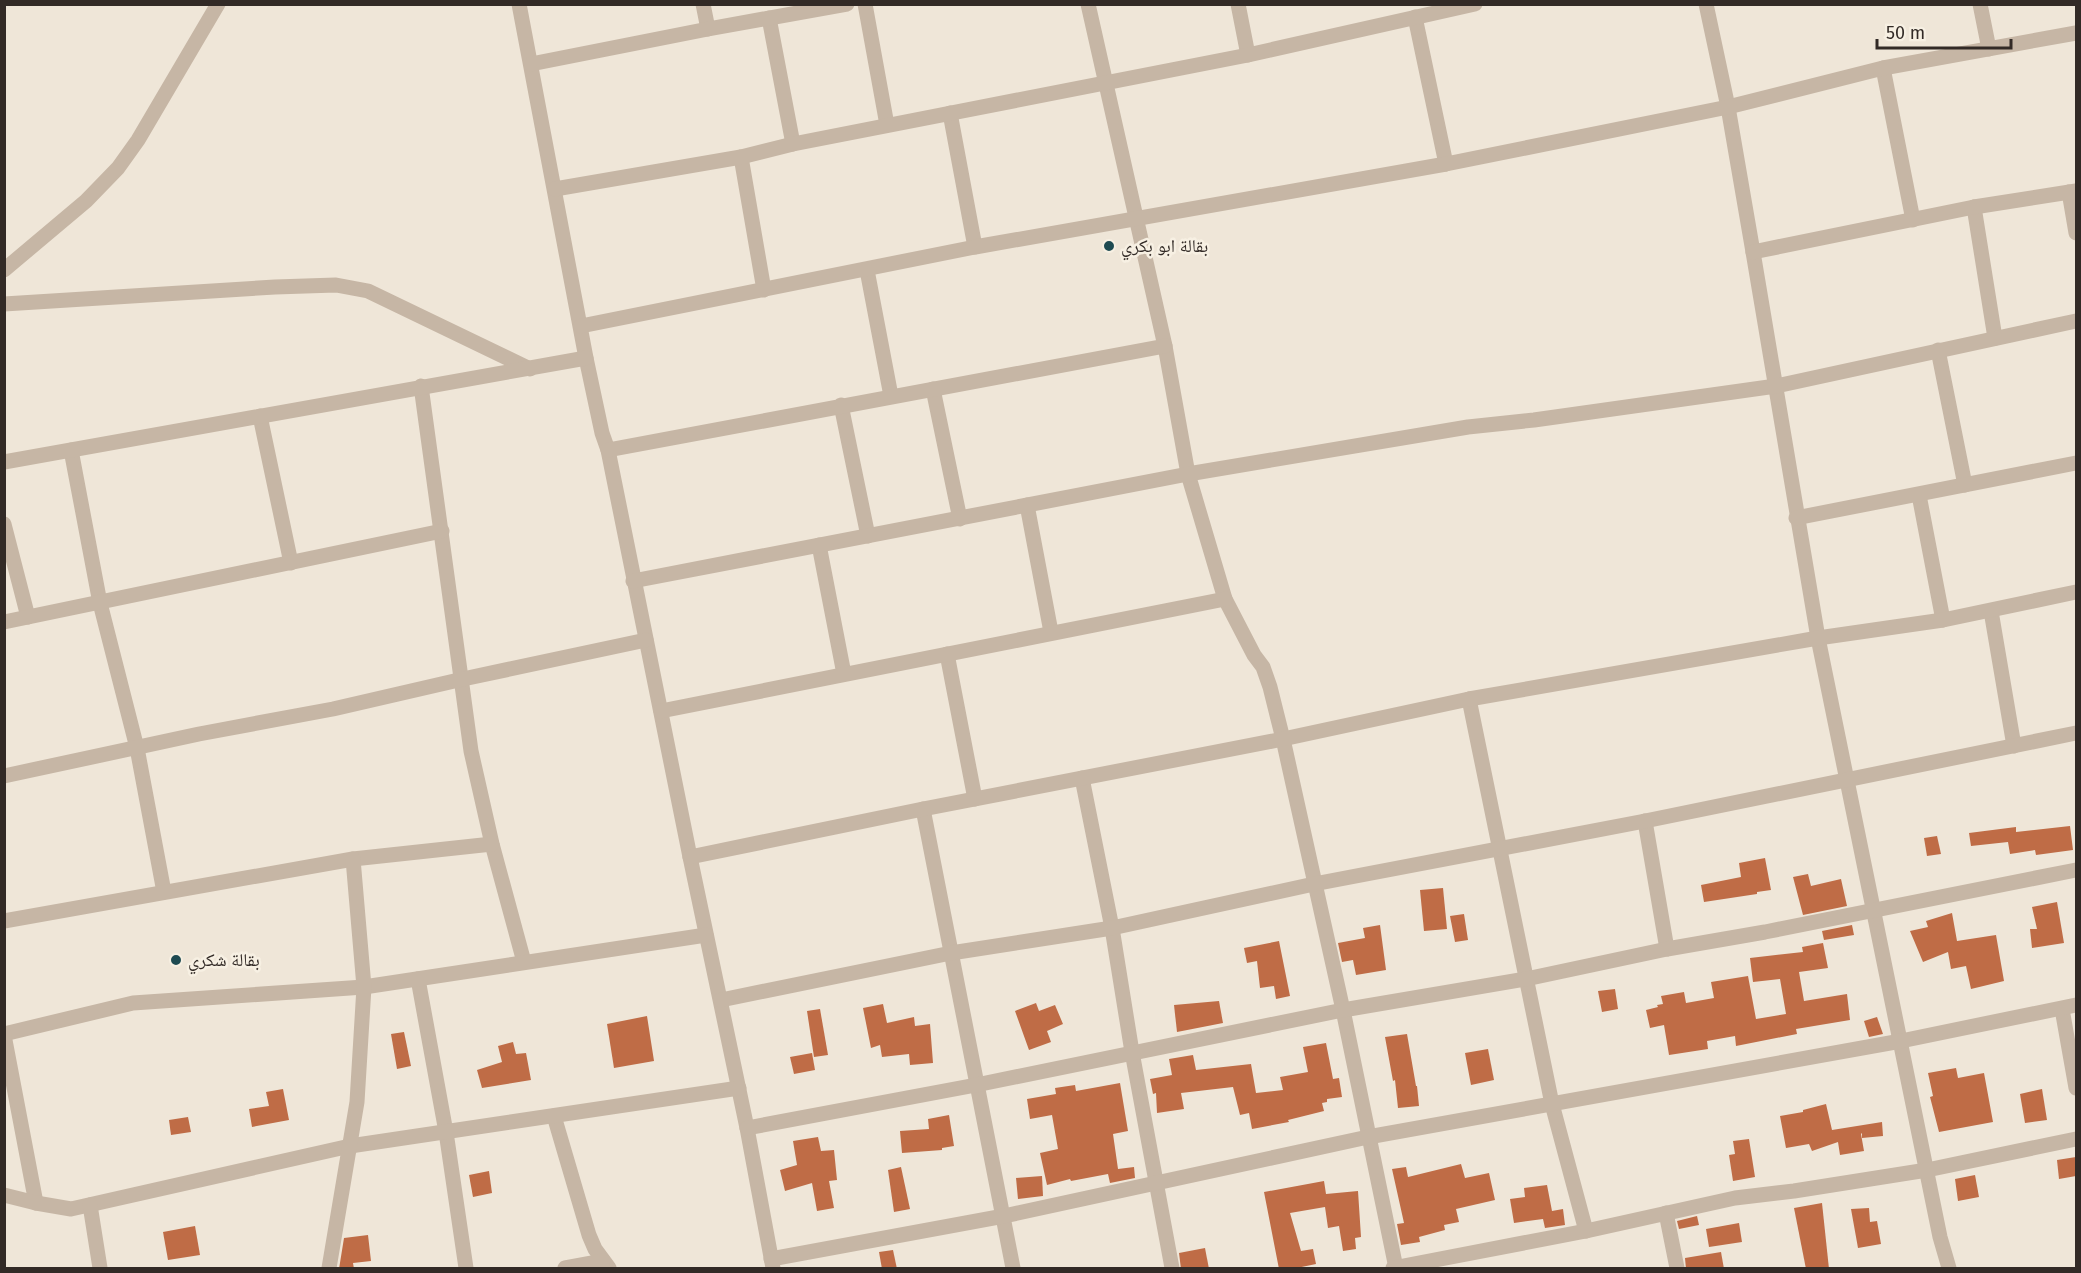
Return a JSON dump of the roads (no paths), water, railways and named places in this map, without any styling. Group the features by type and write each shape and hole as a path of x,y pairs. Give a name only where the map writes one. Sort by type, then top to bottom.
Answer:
{"street":[{"path":"4,270 86,201 118,168 218,4"},
{"path":"519,4 586,358 602,433 608,450 633,581 721,1000 772,1264 1158,1184 1368,1137 1901,1041 2069,1007 2076,1088"},
{"path":"703,4 708,29"},
{"path":"531,64 847,4"},
{"path":"865,4 887,125"},
{"path":"1088,4 1165,346 1188,474 1225,599 1254,655 1263,667 1283,739 1343,1010 1395,1268 1586,1232 1735,1198 1927,1170 2076,1139"},
{"path":"1238,4 1248,55"},
{"path":"555,189 741,156 887,125 1248,55 1475,4"},
{"path":"1706,4 1728,107 1818,638 1872,910 1940,1237 1949,1269"},
{"path":"1980,4 1989,49"},
{"path":"1415,17 1446,165"},
{"path":"769,18 793,144"},
{"path":"581,326 975,247 1446,165 1728,107 1883,68 2076,33"},
{"path":"1883,68 1913,220"},
{"path":"950,113 975,247"},
{"path":"741,156 764,290"},
{"path":"1753,252 1974,207 2073,192 2076,233"},
{"path":"1974,207 1995,338"},
{"path":"867,270 891,396"},
{"path":"4,304 336,285 368,291 530,369"},
{"path":"633,581 1188,474 1468,427 1776,386 2076,321"},
{"path":"608,450 1165,346"},
{"path":"1938,350 1965,485"},
{"path":"4,462 586,358"},
{"path":"422,386 471,751 492,844 524,962"},
{"path":"933,389 960,519"},
{"path":"841,405 868,536"},
{"path":"260,416 291,563"},
{"path":"71,450 100,603 137,748 164,892"},
{"path":"1797,518 2076,463"},
{"path":"1919,495 1943,620"},
{"path":"1027,505 1051,632"},
{"path":"4,524 28,617"},
{"path":"4,622 442,531"},
{"path":"819,545 844,674"},
{"path":"690,856 923,808 1283,739 1468,699 1818,638 1943,620 2076,592"},
{"path":"661,711 1225,599"},
{"path":"1991,611 2014,746"},
{"path":"4,776 333,709 646,640"},
{"path":"947,654 975,799"},
{"path":"1468,699 1552,1104 1586,1232"},
{"path":"721,1000 951,953 1112,928 1314,884 1645,821 2076,733"},
{"path":"1082,778 1112,928 1172,1269"},
{"path":"923,808 1013,1269"},
{"path":"1645,821 1667,949"},
{"path":"4,921 354,859 492,844"},
{"path":"329,1269 357,1102 364,987 354,859"},
{"path":"747,1128 976,1085 1343,1010 1526,979 1667,949 1765,932 2076,870"},
{"path":"36,1203 4,1034 134,1003 364,987 706,935"},
{"path":"418,979 446,1132 466,1269"},
{"path":"4,1195 71,1209 350,1146 739,1088"},
{"path":"554,1116 589,1235 606,1265 565,1269"},
{"path":"90,1205 100,1269"},
{"path":"1666,1213 1677,1269"}],"place":[{"name":"بقالة ابو بكري","path":"1109,246"},
{"name":"بقالة شكري","path":"176,960"}]}
